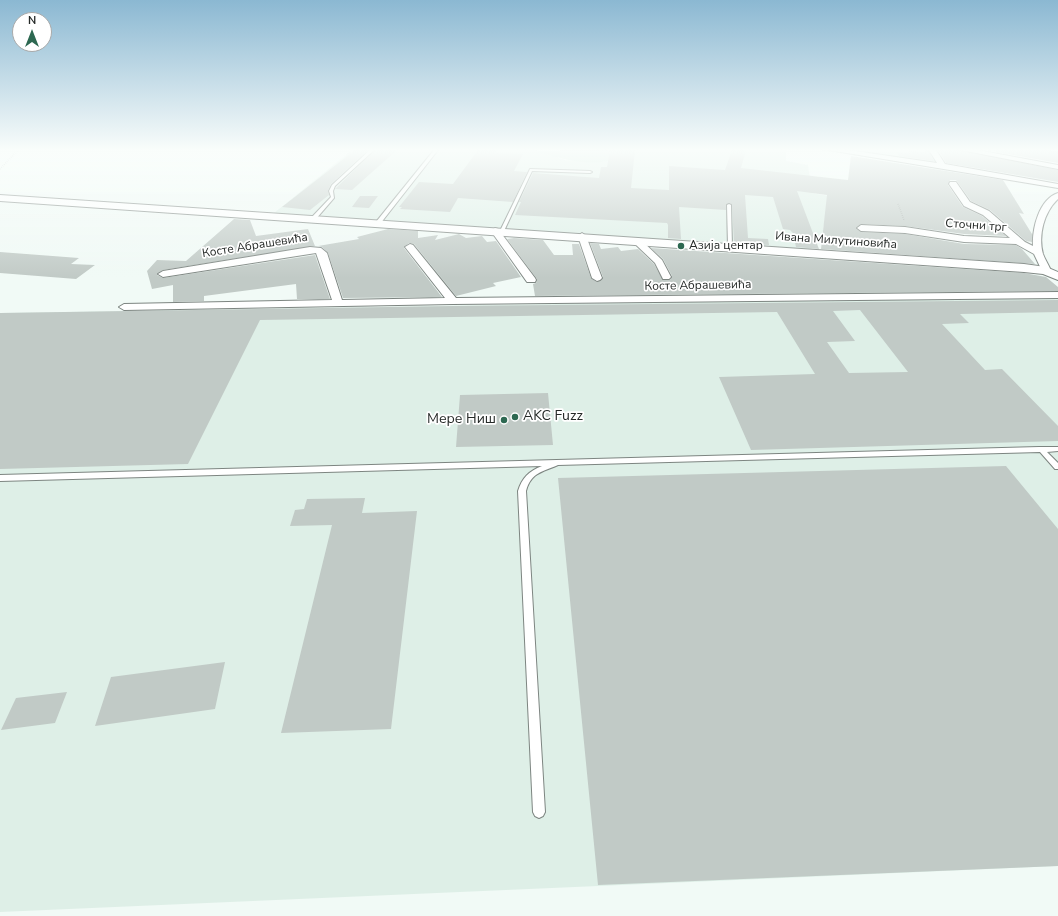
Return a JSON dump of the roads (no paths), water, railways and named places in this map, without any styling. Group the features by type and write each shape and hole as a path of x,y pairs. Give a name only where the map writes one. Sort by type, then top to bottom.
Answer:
{"street":[{"name":"Сточни трг","path":"959,193 967,204 986,213 1018,240 1038,252"},
{"path":"1046,271 1038,252 1040,220 1044,209 1058,194"},
{"name":"Ивана Милутиновића","path":"0,198 582,236 1024,268 1046,271 1058,276"},
{"name":"Сточни трг","path":"861,228 905,230 964,239 1018,240"},
{"path":"499,231 531,280"},
{"path":"582,236 597,278"},
{"path":"637,240 659,262 666,277"},
{"path":"410,247 453,301"},
{"name":"Косте Абрашевића","path":"163,274 310,250 318,250 322,253 338,303"},
{"name":"Косте Абрашевића","path":"124,307 453,301 1058,295"}],"lane":[{"path":"313,219 333,197 332,193"},
{"path":"378,223 402,193"},
{"path":"499,231 519,193"},
{"path":"729,205 730,247"},
{"path":"0,478 1058,448"},
{"path":"1041,449 1058,467"},
{"path":"539,812 522,491 524,482 528,476 538,470 564,461"}],"place":[{"name":"Азија центар","path":"681,246"},
{"name":"AKC Fuzz","path":"515,417"},
{"name":"Мере Ниш","path":"504,420"}]}
